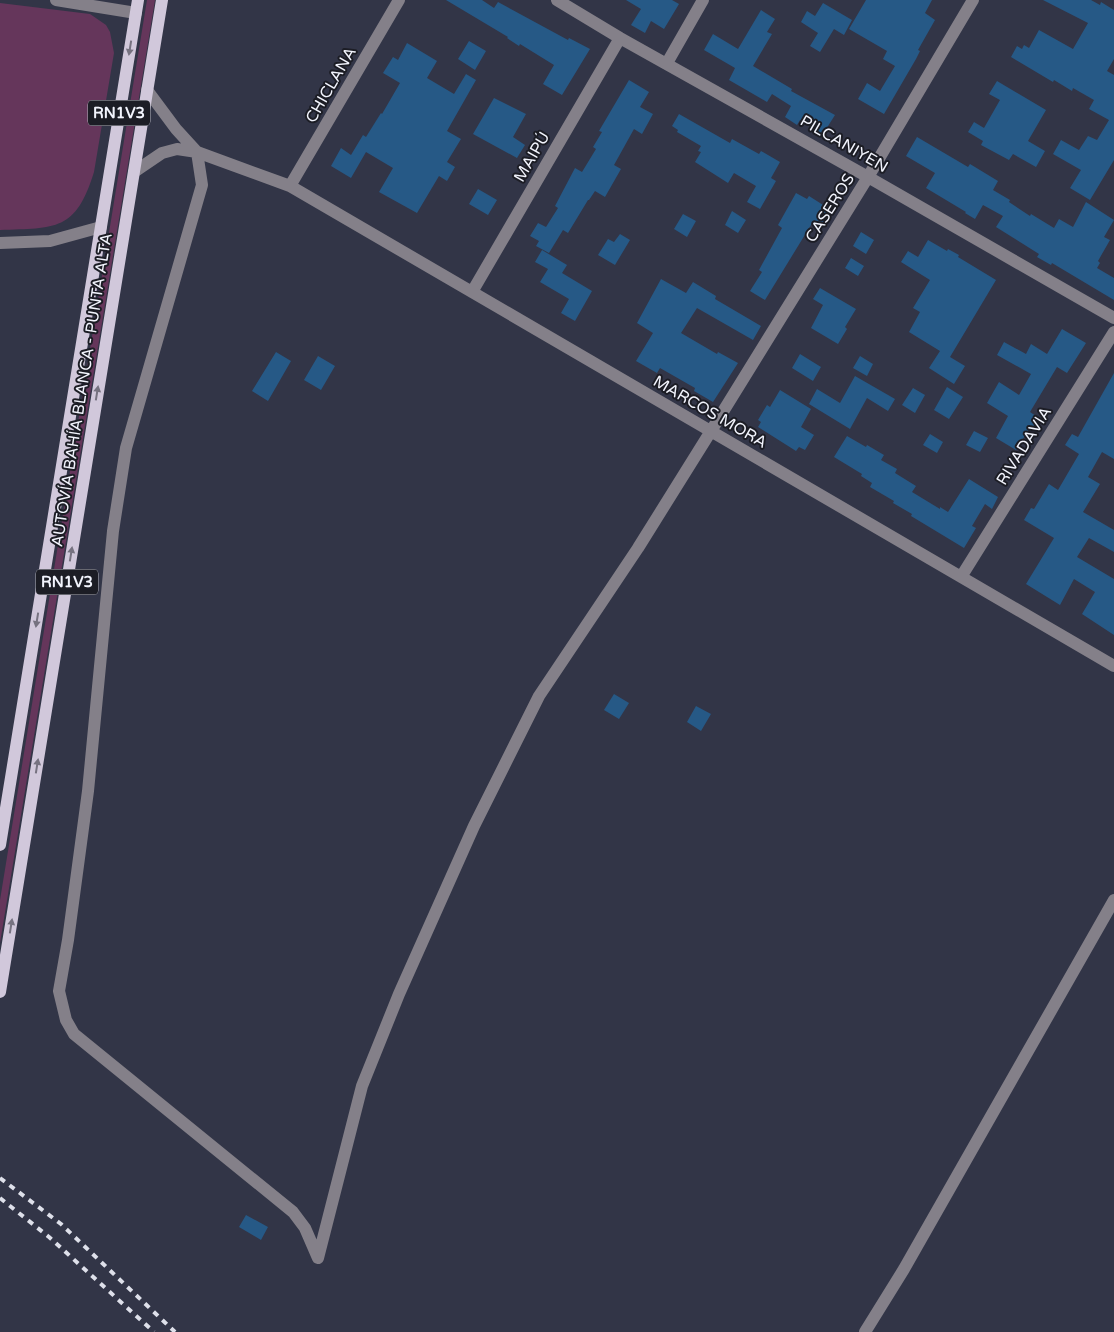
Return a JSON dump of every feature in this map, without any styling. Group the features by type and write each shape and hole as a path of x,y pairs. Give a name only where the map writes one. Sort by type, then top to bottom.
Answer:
{"main road":[{"name":"AUTOVÍA BAHÍA BLANCA - PUNTA ALTA","path":"0,845 138,0"},
{"name":"AUTOVÍA BAHÍA BLANCA - PUNTA ALTA","path":"0,992 162,0"}],"street":[{"path":"56,0 136,13"},
{"name":"CHICLANA","path":"290,186 399,0"},
{"name":"PILCANIYEN","path":"557,0 620,38 1114,318"},
{"path":"667,63 703,0"},
{"name":"CASEROS","path":"197,152 202,184 126,448 113,531 88,792 59,992 66,1020 74,1034 293,1212 306,1228 318,1258 362,1086 398,994 474,826 538,696 638,548 711,431 868,177 972,0"},
{"name":"MAIPÚ","path":"472,292 620,38"},
{"path":"147,90 176,129 197,152"},
{"path":"134,172 162,153 177,149 197,152"},
{"name":"MARCOS MORA","path":"197,152 290,186 1114,666"},
{"path":"0,243 50,241 101,227"},
{"name":"RIVADAVIA","path":"961,577 1114,332"},
{"path":"865,1332 904,1268 1114,900"}],"shaded area":[{"path":"147,0 155,0 0,943 0,900"},
{"path":"0,3 90,14 106,25 110,32 114,53 94,172 80,206 71,216 50,226 0,230"}],"building":[{"path":"446,0 482,0 494,8 498,2 568,40 569,38 590,49 562,95 543,84 554,65 520,44 519,46 508,37"},
{"path":"626,0 672,0 679,4 664,29 651,21 645,33 631,25 641,9"},
{"path":"866,0 932,0 925,13 935,20 918,50 920,51 916,59 884,114 858,99 867,83 880,91 895,66 883,59 887,51 849,29"},
{"path":"1043,0 1091,0 1100,5 1101,2 1114,10 1114,59 1107,71 1114,75 1114,160 1090,200 1070,188 1081,170 1053,154 1061,140 1079,150 1088,136 1097,140 1109,120 1089,109 1094,100 1073,88 1072,91 1054,80 1053,82 1011,57 1017,46 1022,49 1024,45 1029,48 1039,30 1073,49 1088,23"},
{"path":"823,3 852,20 844,35 834,29 820,52 810,46 818,33 801,22 807,11 815,16"},
{"path":"761,10 775,19 767,32 772,34 753,66 792,89 791,91 835,115 823,134 800,120 797,125 785,117 791,106 772,94 767,102 729,80 735,68 704,50 713,34 738,49"},
{"path":"469,41 486,51 475,70 458,59"},
{"path":"407,43 437,61 427,78 454,94 466,74 476,80 447,131 461,139 447,162 455,167 447,181 439,176 417,213 379,192 393,168 366,152 351,178 331,166 341,148 351,155 363,135 366,137 382,114 400,83 383,73 393,57 398,60"},
{"path":"629,80 649,92 640,107 653,114 642,134 634,129 614,165 621,169 605,197 595,191 568,233 563,230 549,253 536,246 539,241 530,236 538,223 546,227 558,208 555,206 575,168 582,172 596,149 593,147 602,132 599,131"},
{"path":"997,81 1046,110 1028,141 1045,151 1036,167 1013,154 1009,160 981,145 983,141 968,132 974,122 984,128 1000,100 989,94"},
{"path":"494,98 526,114 513,137 525,145 517,158 473,134"},
{"path":"679,114 730,143 732,139 759,154 761,151 780,162 771,178 776,181 760,209 747,202 756,186 734,173 728,183 695,162 701,152 698,151 701,146 677,132 678,130 672,126"},
{"path":"917,137 968,167 970,164 998,181 993,190 1010,200 1009,202 1030,216 1031,214 1054,228 1059,219 1073,227 1086,202 1114,220 1104,237 1110,240 1098,261 1100,263 1097,268 1114,278 1114,300 1052,263 1051,265 1037,257 1039,254 996,227 1003,216 983,205 975,219 926,188 935,173 906,156"},
{"path":"478,189 497,200 488,215 469,204"},
{"path":"796,193 807,199 809,196 831,210 822,225 814,220 765,300 750,291 762,272 759,270 782,228 778,225"},
{"path":"732,211 746,220 738,233 725,225"},
{"path":"683,214 696,221 687,237 674,229"},
{"path":"861,232 874,240 866,254 853,246"},
{"path":"620,234 630,240 615,265 598,255 608,239 614,242"},
{"path":"928,240 947,251 948,249 959,255 958,257 996,280 950,357 965,366 954,384 929,368 940,351 909,332 920,312 913,308 930,280 901,262 908,251 918,257"},
{"path":"542,250 567,265 562,273 592,291 575,321 561,313 569,299 540,282 548,269 535,262"},
{"path":"851,258 864,266 858,276 845,268"},
{"path":"661,279 686,293 693,282 716,296 715,299 761,326 753,340 697,308 681,333 717,354 718,352 738,363 713,402 694,391 695,388 660,368 657,373 636,361 653,333 637,323"},
{"path":"820,288 856,309 845,327 847,329 838,344 811,328 823,305 813,299"},
{"path":"1062,329 1086,343 1067,373 1057,367 1030,412 1039,418 1031,431 1029,429 1016,450 996,438 1008,416 987,403 999,382 1019,395 1031,374 997,355 1004,342 1026,354 1031,344 1047,354"},
{"path":"276,352 291,361 268,401 252,391"},
{"path":"800,354 821,367 813,381 792,368"},
{"path":"318,356 335,366 321,390 304,380"},
{"path":"860,356 873,364 867,376 853,368"},
{"path":"1114,373 1114,459 1102,452 1088,477 1100,484 1083,512 1114,530 1114,552 1089,538 1077,557 1114,579 1114,635 1082,614 1095,592 1074,579 1060,605 1026,584 1054,538 1024,520 1031,508 1034,509 1049,484 1058,490 1079,454 1065,445 1072,434 1078,437"},
{"path":"855,376 895,399 888,411 867,398 850,429 809,404 817,389 840,403"},
{"path":"947,387 963,397 949,419 934,410"},
{"path":"913,388 925,395 915,413 902,405"},
{"path":"780,390 811,409 801,427 814,435 805,450 799,447 796,451 758,427 761,422 758,420 767,405 770,407"},
{"path":"974,431 988,438 980,452 966,445"},
{"path":"930,434 943,442 937,453 923,445"},
{"path":"847,436 884,455 881,460 897,469 895,473 916,486 912,492 940,509 940,507 948,512 969,479 998,497 992,509 985,504 972,526 976,528 964,548 911,516 912,514 893,503 894,501 870,487 872,483 861,476 862,474 834,457"},
{"path":"614,694 629,703 619,719 604,710"},
{"path":"696,706 711,714 701,731 687,722"},
{"path":"246,1215 268,1227 261,1240 239,1227"}],"railway":[{"path":"0,1178 61,1224 175,1332"},
{"path":"0,1198 49,1237 154,1332"}]}
